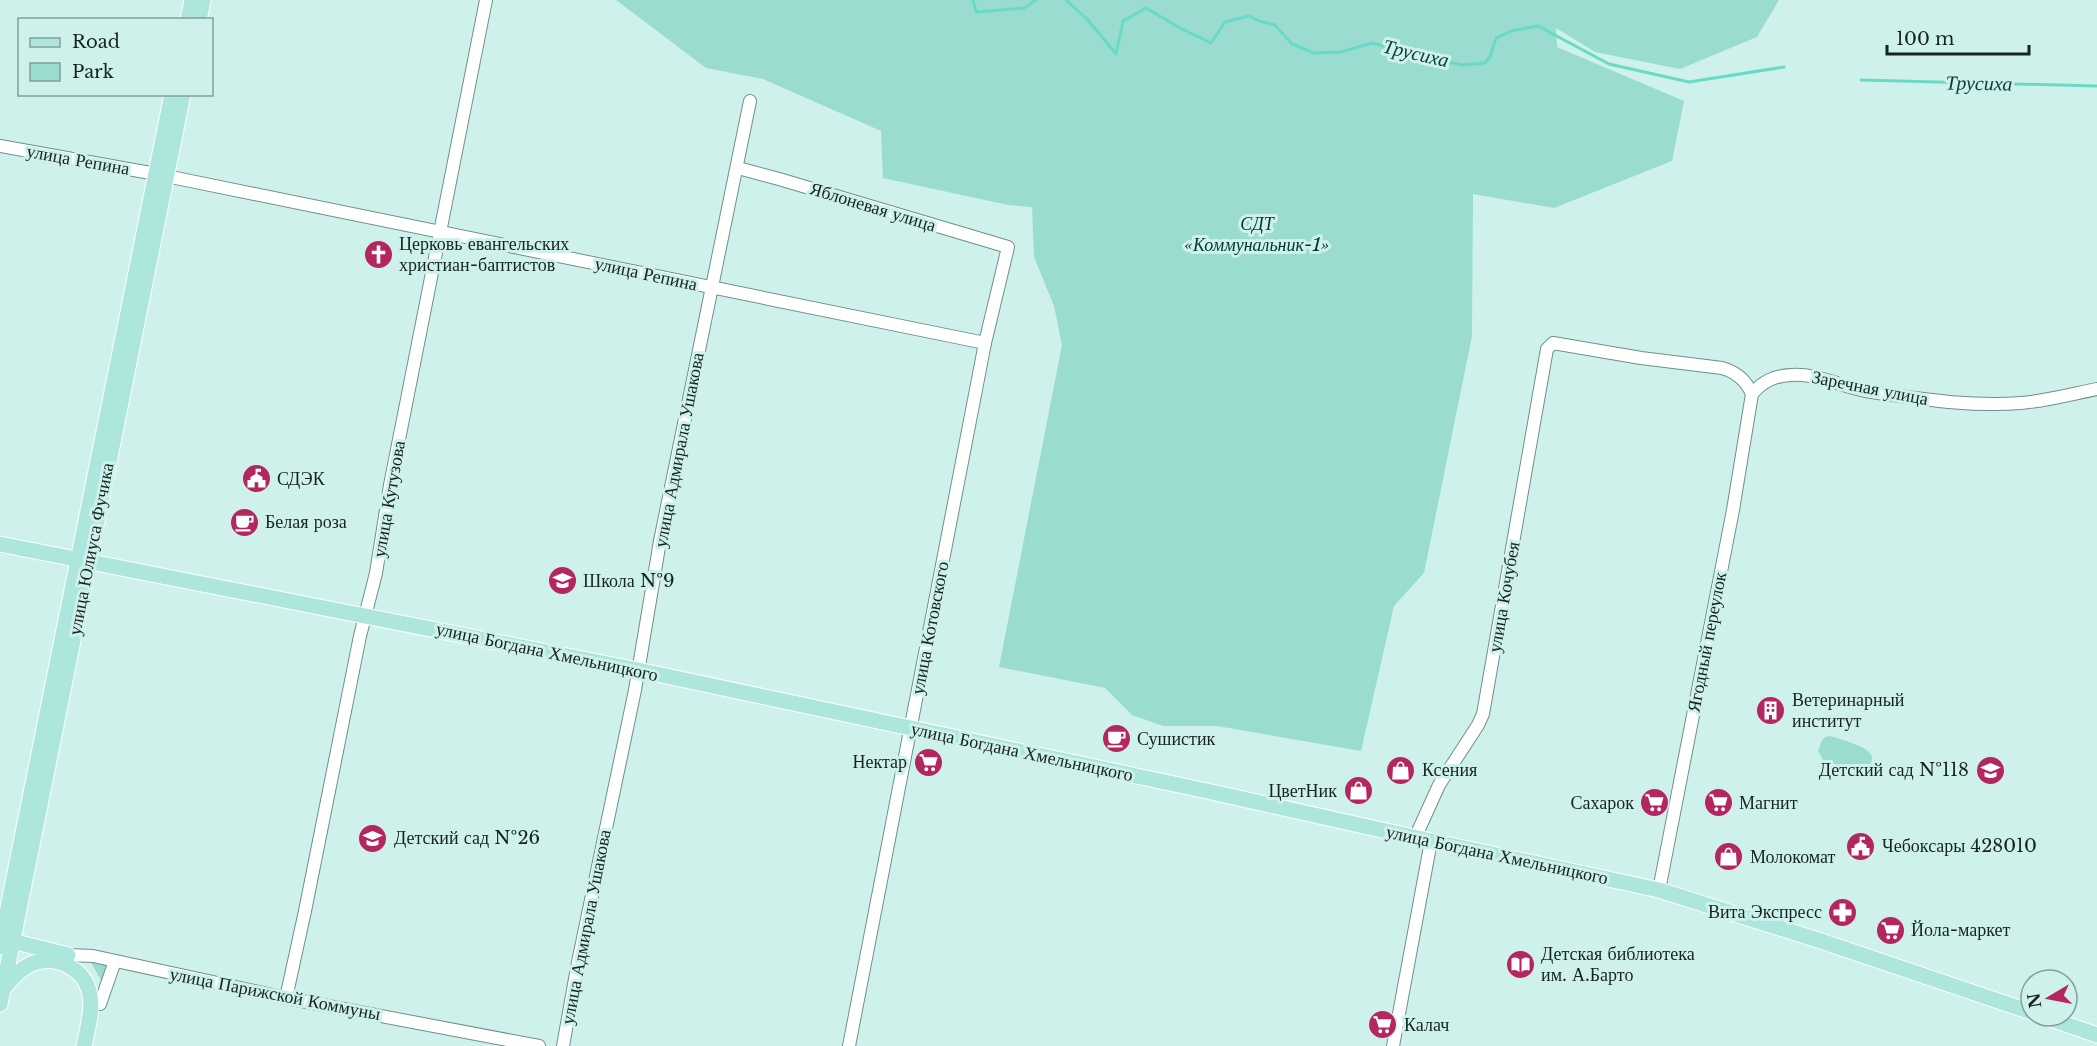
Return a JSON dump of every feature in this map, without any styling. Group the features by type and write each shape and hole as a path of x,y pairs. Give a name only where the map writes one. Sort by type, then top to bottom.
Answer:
{"main road":[{"path":"188,18 192,0"},
{"path":"199,18 203,0"},
{"name":"улица Юлиуса Фучика","path":"0,1004 3,988 3,942 161,175 172,96"},
{"name":"улица Юлиуса Фучика","path":"161,175 182,96"},
{"name":"улица Богдана Хмельницкого","path":"0,544 638,670 1659,890 1818,940 2019,1008"},
{"name":"улица Парижской Коммуны","path":"3,942 67,954"},
{"path":"67,954 80,961 94,976 100,994 94,1046"},
{"path":"3,988 22,969 38,962 54,961 76,971 88,986 91,1005 84,1046"},
{"path":"2077,1028 2097,1035"}],"street":[{"name":"улица Кутузова","path":"286,998 365,615 376,573 390,485 486,0"},
{"name":"улица Адмирала Ушакова","path":"563,1046 638,670 660,541 750,101"},
{"name":"улица Репина","path":"0,146 161,175 985,343"},
{"name":"Яблоневая улица","path":"738,168 1008,247"},
{"name":"улица Котовского","path":"849,1046 985,343 1008,247"},
{"name":"улица Кочубея","path":"1414,838 1439,785 1478,725 1482,714 1547,349 1553,343 1731,371 1744,380 1752,394"},
{"name":"Заречная улица","path":"1752,394 1764,381 1791,375 1819,378 1860,390 1952,403 2019,403 2097,389"},
{"name":"Ягодный переулок","path":"1659,890 1733,510 1752,394"},
{"path":"1393,1046 1431,842"},
{"name":"улица Парижской Коммуны","path":"67,954 115,961 286,998 539,1046"},
{"path":"100,1005 115,961"}],"green space":[{"name":"СДТ «Коммунальник-1»","path":"616,0 1779,0 1757,37 1680,69 1595,52 1556,28 1557,47 1684,101 1672,161 1554,208 1473,194 1472,336 1424,573 1394,606 1361,751 1217,726 1163,726 1132,715 1105,688 999,667 1062,345 1054,306 1034,257 1032,207 1008,205 883,178 881,131 763,79 706,68"},
{"path":"1830,736 1853,743 1869,752 1872,760 1867,770 1857,772 1823,760 1818,751 1825,737"},
{"path":"90,961 109,964 102,982"}],"waterway":[{"name":"Трусиха","path":"973,0 976,12 1024,8 1036,0"},
{"name":"Трусиха","path":"1066,0 1087,19 1116,54 1123,21 1146,8 1211,43 1225,22 1249,16 1275,25 1292,44 1314,53 1341,52 1372,43 1387,47 1404,47 1432,59 1463,65 1485,63 1490,57 1496,38 1511,31 1538,26 1609,64 1689,82 1784,67"},
{"name":"Трусиха","path":"1861,80 2097,86"}],"place":[{"name":"Церковь евангельских христиан-баптистов","path":"378,254"},
{"name":"СДЭК","path":"256,479"},
{"name":"Белая роза","path":"244,522"},
{"name":"Школа №9","path":"562,581"},
{"name":"Ветеринарный институт","path":"1771,710"},
{"name":"Сушистик","path":"1116,739"},
{"name":"Нектар","path":"928,762"},
{"name":"Ксения","path":"1401,770"},
{"name":"Детский сад №118","path":"1990,770"},
{"name":"ЦветНик","path":"1358,791"},
{"name":"Сахарок","path":"1655,803"},
{"name":"Магнит","path":"1718,803"},
{"name":"Детский сад №26","path":"373,838"},
{"name":"Чебоксары 428010","path":"1861,846"},
{"name":"Молокомат","path":"1729,857"},
{"name":"Вита Экспресс","path":"1843,912"},
{"name":"Йола-маркет","path":"1890,930"},
{"name":"Детская библиотека им. А.Барто","path":"1520,964"},
{"name":"Калач","path":"1383,1025"}]}
